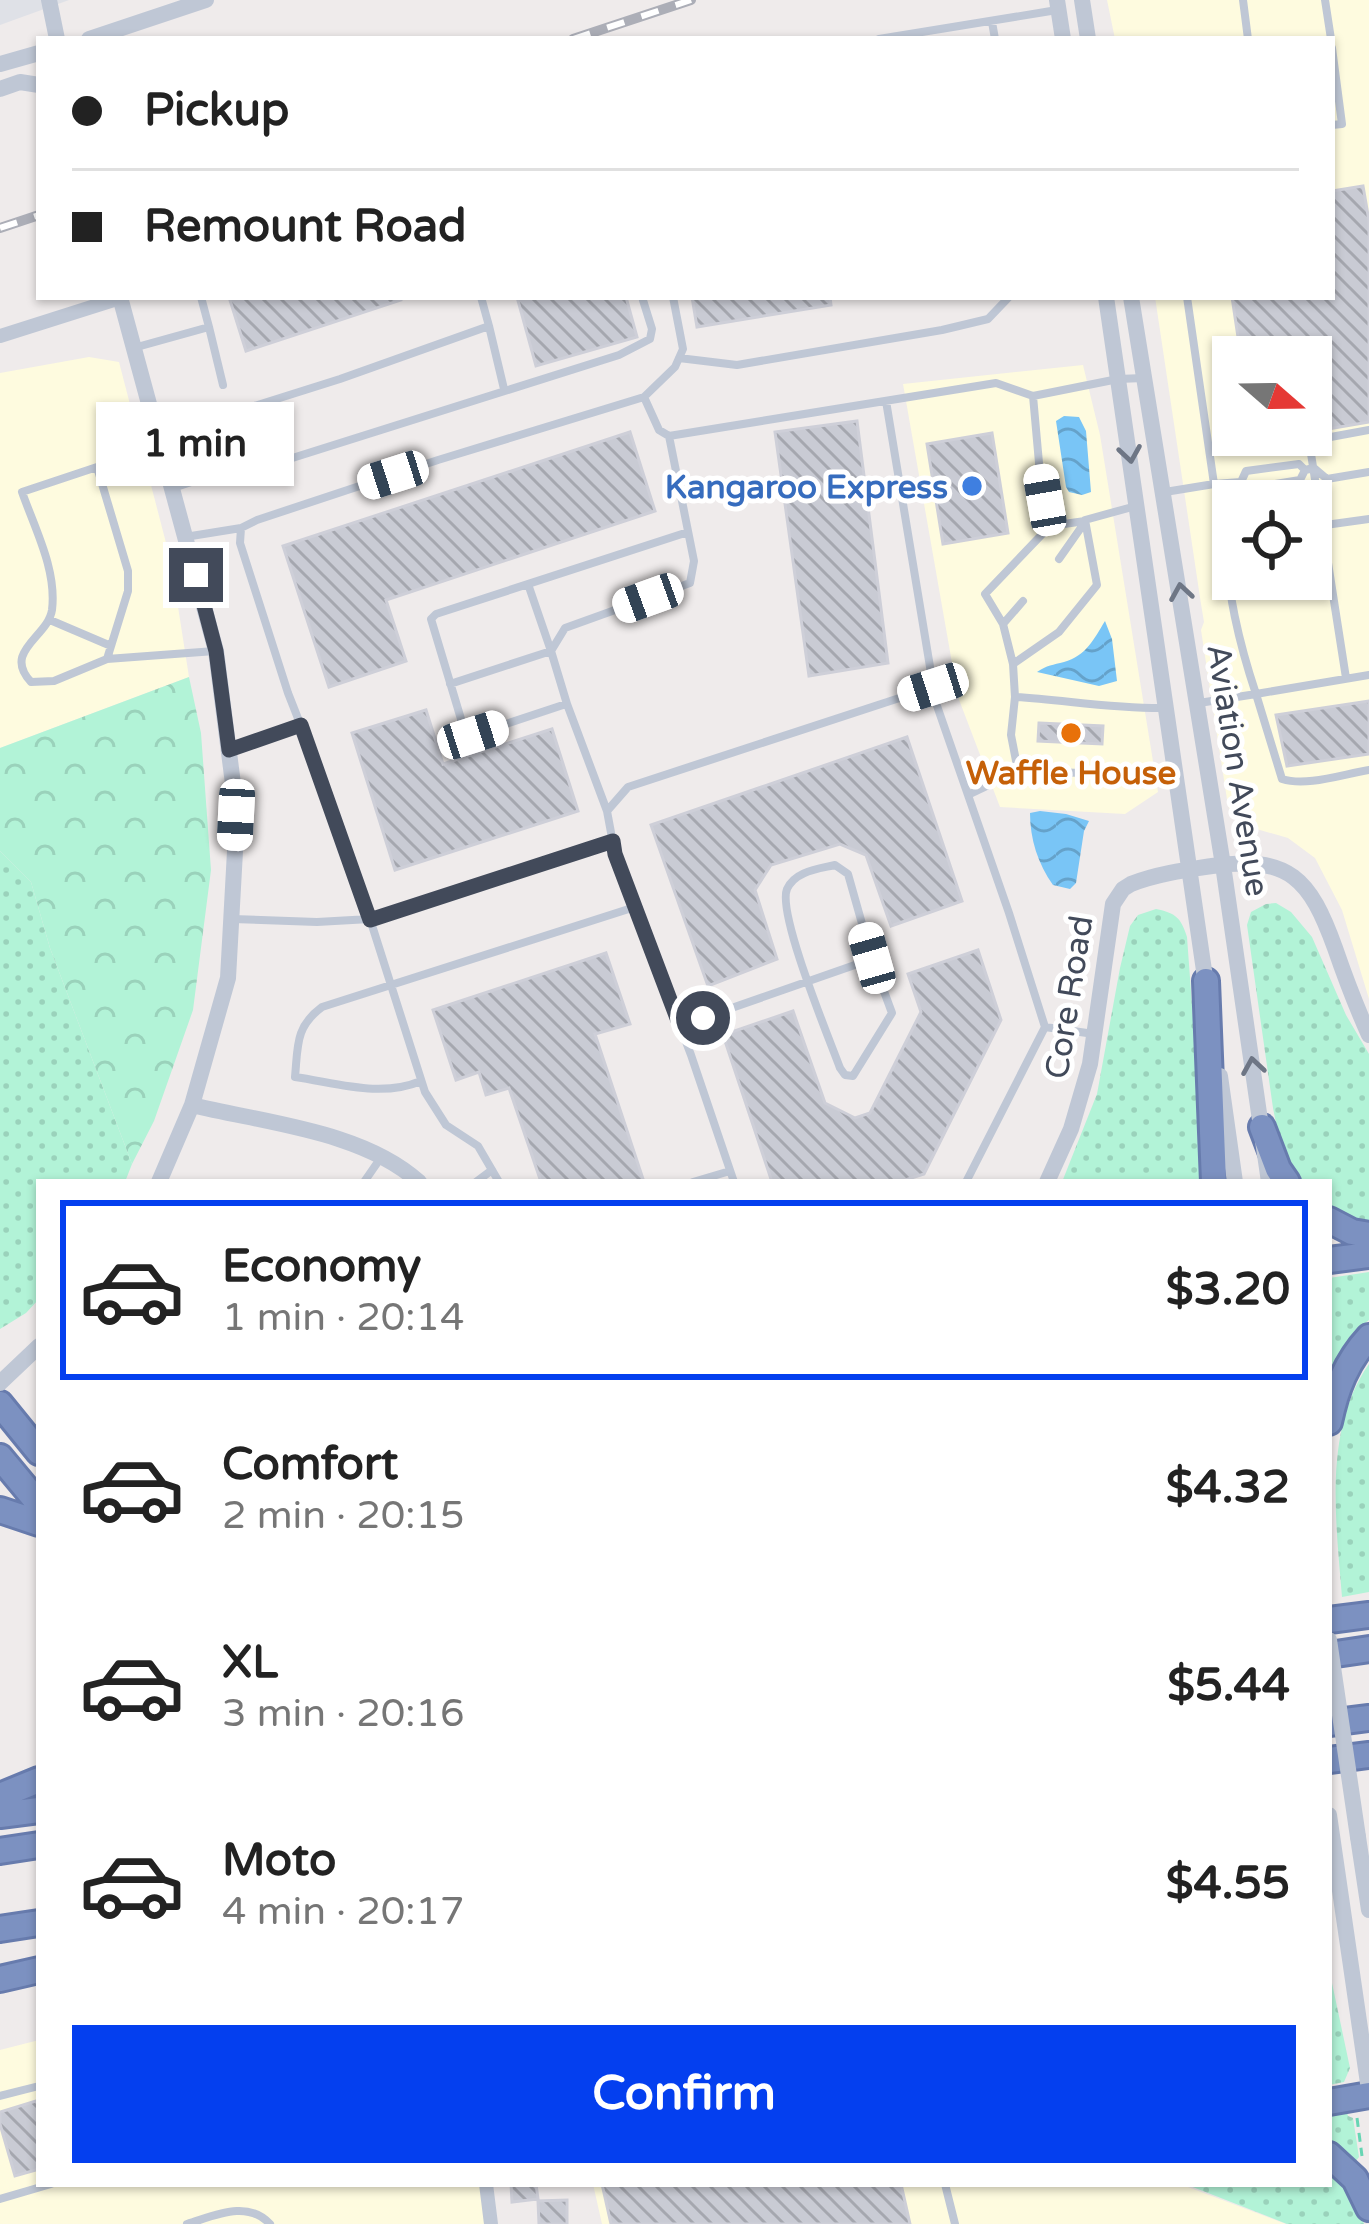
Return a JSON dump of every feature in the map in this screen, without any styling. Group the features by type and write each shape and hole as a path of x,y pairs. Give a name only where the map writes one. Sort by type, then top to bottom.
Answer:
{"highway":[{"path":"1206,981 1214,1179"},
{"path":"1262,1127 1285,1179"},
{"path":"1332,1222 1369,1235"},
{"path":"1332,1260 1369,1255"},
{"path":"1332,1411 1349,1362 1369,1337"},
{"path":"0,1405 36,1448"},
{"path":"0,1457 36,1500"},
{"path":"0,1510 36,1522"},
{"path":"1332,1655 1369,1649"},
{"path":"1332,1724 1369,1718"},
{"path":"1332,1760 1369,1756"},
{"path":"0,1796 36,1781"},
{"path":"0,1815 36,1810"},
{"path":"0,1851 36,1845"},
{"path":"0,1929 36,1923"},
{"path":"0,1966 36,1960"},
{"path":"0,1979 36,1971"},
{"path":"1332,2102 1365,2100"},
{"path":"1332,2158 1355,2179 1369,2208"}],"street":[{"path":"49,0 56,36"},
{"path":"99,36 203,0"},
{"path":"1082,0 1088,36"},
{"path":"1058,5 1063,36"},
{"path":"124,36 140,23"},
{"path":"0,64 36,54"},
{"path":"0,89 20,82 36,85"},
{"path":"0,336 114,300"},
{"path":"121,300 216,651 236,815 228,978 192,1105 160,1179"},
{"name":"Aviation Avenue","path":"1106,300 1235,1179"},
{"name":"Aviation Avenue","path":"1132,300 1269,1179"},
{"path":"1192,869 1262,863 1302,883 1322,913 1369,1034"},
{"name":"Core Road","path":"1048,1179 1081,1099 1117,896 1145,878 1192,869"},
{"path":"192,1105 353,1142 383,1155 415,1179"},
{"path":"0,1383 36,1349"},
{"path":"1332,1659 1369,1910"},
{"path":"1332,1834 1365,2100"},
{"path":"486,2187 491,2224"}],"lane":[{"path":"1243,0 1248,36"},
{"path":"1325,0 1331,36"},
{"path":"899,36 992,22 1058,5"},
{"path":"992,22 994,36"},
{"path":"1335,71 1342,124 1335,125"},
{"path":"202,300 223,385"},
{"path":"483,300 504,390"},
{"path":"172,489 216,474 267,466 619,355 650,339 644,300"},
{"path":"185,538 241,529 438,460 644,397 675,367 683,349 674,300"},
{"path":"679,358 737,364 942,330 988,319 1006,300"},
{"path":"1186,300 1213,480"},
{"path":"158,436 489,326"},
{"path":"134,348 209,328"},
{"path":"644,397 659,430 668,436 996,383 1033,396 1146,378"},
{"path":"1033,396 1050,526"},
{"path":"886,401 936,703 1045,1027 968,1179"},
{"path":"250,407 267,466"},
{"path":"1332,437 1369,430"},
{"path":"450,684 551,651 565,628 690,584 694,561 668,436"},
{"path":"1310,456 1313,480"},
{"path":"1242,480 1246,471 1299,464 1328,478 1369,472"},
{"path":"107,659 128,591 128,571 97,467 22,492 52,583 50,620 22,656 24,674 31,682 54,681 107,659 216,651"},
{"path":"1301,480 1310,469"},
{"path":"1165,492 1212,484"},
{"path":"1018,771 1011,735 1012,664 1003,624 985,594 1050,526 1137,506"},
{"path":"1332,525 1369,519"},
{"path":"1059,559 1085,520"},
{"path":"1012,664 1059,632 1097,585 1085,520"},
{"path":"241,529 240,543 425,1092 446,1125 478,1146 498,1179"},
{"path":"567,704 473,735 464,729 431,619 688,532"},
{"path":"528,584 607,811 615,854 733,1179"},
{"path":"1332,586 1346,679"},
{"path":"1233,600 1240,647 1282,779 1303,781 1369,770"},
{"path":"1003,624 1023,601"},
{"path":"50,620 111,646"},
{"path":"1198,703 1369,675"},
{"path":"607,811 628,787 933,687"},
{"path":"1015,698 1168,708"},
{"path":"229,750 301,725"},
{"path":"968,795 1018,771 1116,775"},
{"path":"231,920 370,920 613,841"},
{"path":"835,865 848,874 892,1013 853,1076 840,1068 808,982 785,906 786,892 794,878 835,865"},
{"path":"421,1081 386,1091 295,1077 299,1034 322,1007 635,907"},
{"path":"680,1026 872,958"},
{"path":"1045,1027 1096,1034"},
{"path":"366,1179 383,1155"},
{"path":"480,1179 492,1170"},
{"path":"703,1179 730,1171"},
{"path":"0,2096 36,2087"},
{"path":"0,2199 41,2187"},
{"path":"946,2187 955,2224"},
{"path":"187,2224 236,2210 260,2213 270,2224"}],"path":[{"path":"1362,2162 1365,2100"}],"shaded area":[{"path":"0,0 69,0 0,25"},
{"path":"1107,0 1369,0 1369,999 1342,910 1315,858 1288,838 1246,826 1228,806 1201,630 1204,622 1155,300 1335,300 1335,36 1114,36"},
{"path":"89,357 119,362 171,562 189,677 0,748 0,373"},
{"path":"1083,365 1100,435 1158,792 1125,814 1000,807 958,697 903,384"},
{"path":"36,2041 36,2187 486,2187 491,2224 0,2224 0,2050"},
{"path":"594,2187 1188,2187 1286,2224 602,2224"}],"green space":[{"path":"189,677 201,733 211,870 193,1010 154,1121 132,1164 50,948 31,882 0,851 0,748"},
{"path":"0,851 31,882 50,948 132,1164 126,1179 36,1179 36,1302 0,1329"},
{"path":"1276,903 1291,912 1312,937 1369,1054 1369,1221 1332,1207 1332,1179 1299,1179 1281,1148 1247,925 1251,912"},
{"path":"1156,909 1168,912 1177,917 1187,937 1205,1179 1063,1179 1097,1094 1120,968 1130,926 1138,915"},
{"path":"1369,1272 1369,1320 1332,1369 1332,1278"},
{"path":"1369,1364 1369,1592 1342,1597 1336,1507 1339,1447 1354,1390"},
{"path":"1332,1983 1350,2068 1344,2082 1332,2084"},
{"path":"1347,2112 1353,2118 1359,2157 1355,2162 1332,2142 1332,2114"},
{"path":"1332,2175 1357,2200 1364,2224 1287,2224 1193,2187 1332,2187"}],"water":[{"path":"1079,417 1086,431 1091,492 1082,495 1066,487 1056,421"},
{"path":"1105,621 1117,681 1099,686 1037,672 1078,656"},
{"path":"1030,813 1089,821 1076,883 1070,889 1053,885 1039,860"}],"building":[{"path":"1363,186 1369,221 1369,422 1332,428 1332,336 1238,336 1232,300 1335,300 1335,191"},
{"path":"230,300 401,300 246,351"},
{"path":"518,300 627,300 637,337 536,366"},
{"path":"692,300 830,300 831,305 697,327"},
{"path":"857,421 888,663 809,676 775,432"},
{"path":"630,432 655,511 386,600 406,661 329,687 283,546"},
{"path":"992,433 1008,533 943,544 927,444"},
{"path":"1369,701 1369,754 1287,766 1276,715"},
{"path":"426,710 443,764 552,729 578,811 395,870 352,733"},
{"name":"Waffle House","path":"1039,723 1103,726 1102,744 1038,741"},
{"path":"907,737 962,901 891,926 866,855 840,844 771,865 755,890 777,959 708,986 651,825"},
{"path":"978,950 1001,1020 924,1174 908,1179 771,1179 723,1035 793,1011 825,1103 855,1118 870,1113 921,1012 908,974"},
{"path":"606,953 630,1024 595,1034 643,1179 540,1179 509,1088 486,1095 479,1072 456,1080 433,1010"},
{"path":"36,2101 36,2170 15,2176 0,2112"},
{"path":"511,2187 536,2187 538,2199 512,2202"},
{"path":"603,2187 902,2187 910,2224 611,2224"},
{"path":"567,2200 567,2224 539,2224 538,2201"}],"railway":[{"path":"582,36 691,0"},
{"path":"0,228 36,216"}],"place":[{"name":"Kangaroo Express","path":"972,486"},
{"name":"Waffle House","path":"1071,733"}],"route":[{"path":"196,575 216,651 229,750 301,725 370,920 613,841 680,1026 703,1018"}]}
